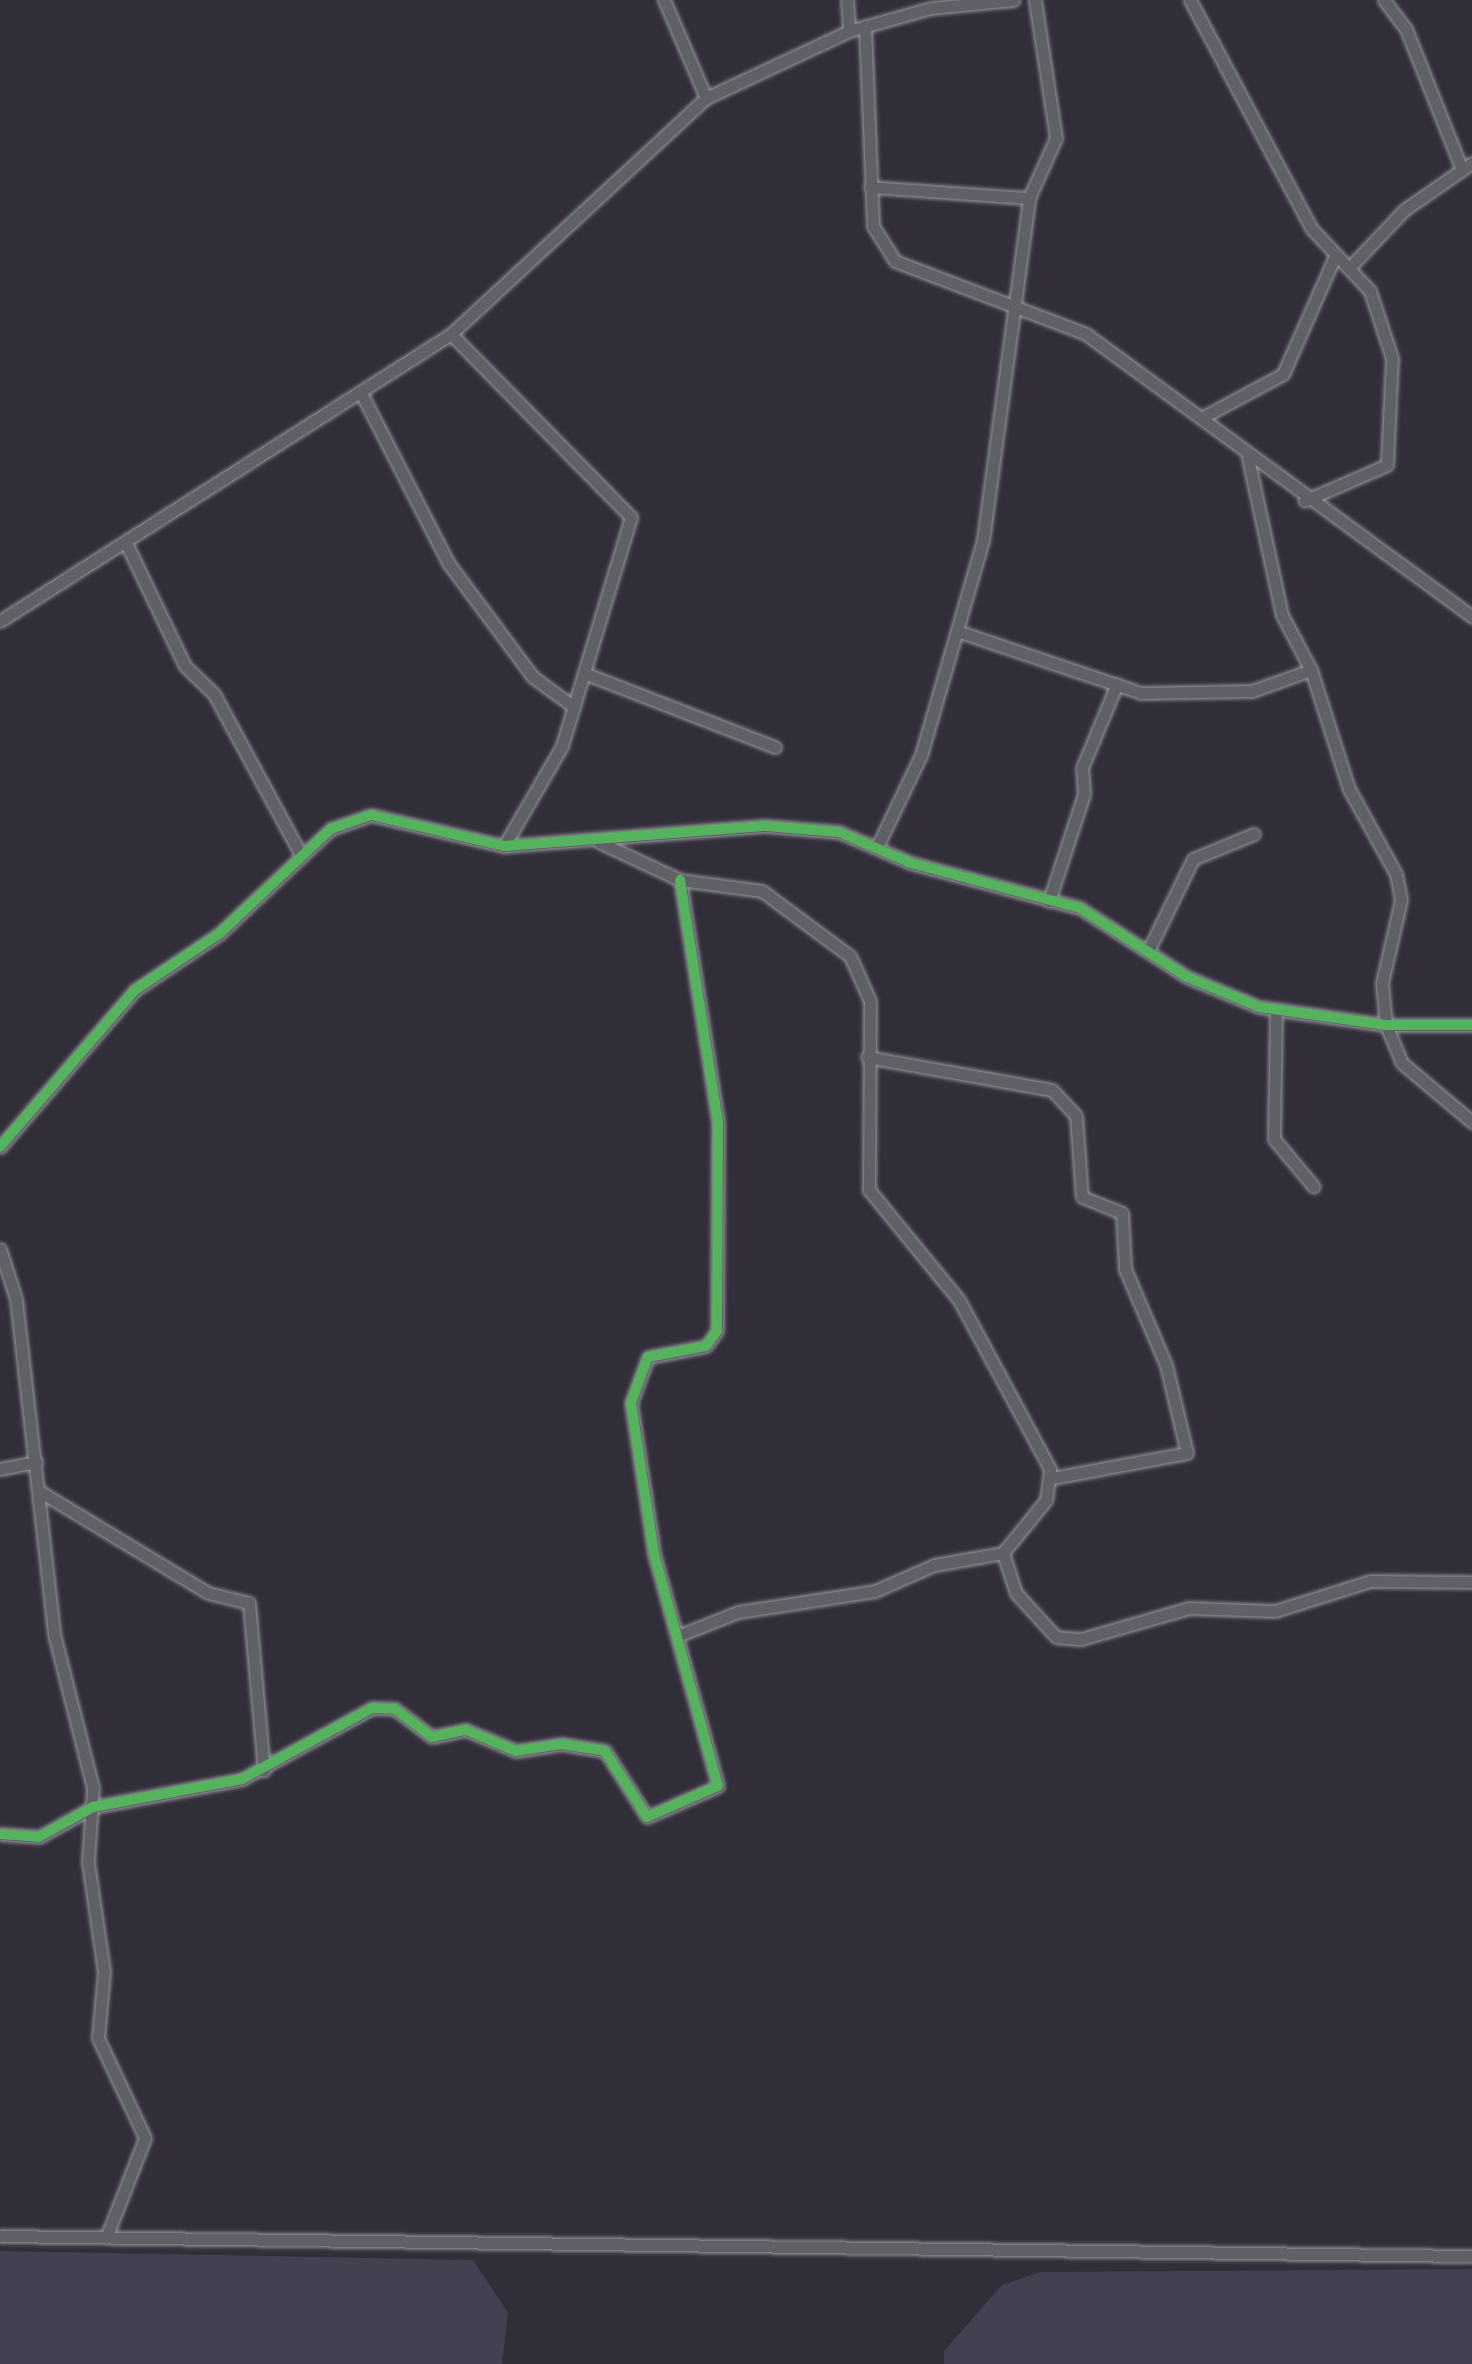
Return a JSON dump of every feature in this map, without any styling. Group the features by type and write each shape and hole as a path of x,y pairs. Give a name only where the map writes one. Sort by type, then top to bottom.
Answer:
{"street":[{"path":"664,0 706,98"},
{"path":"846,0 849,31"},
{"path":"0,621 451,334 706,98 849,31 1014,0"},
{"path":"878,845 921,755 983,540 1029,198 1057,128 1036,0"},
{"path":"1190,0 1278,170 1336,254 1370,291 1392,358 1390,458 1372,475 1304,501"},
{"path":"1350,267 1466,165 1406,29 1384,0"},
{"path":"866,26 873,226 895,261 1086,334 1205,416 1304,501 1472,617"},
{"path":"870,188 1029,198"},
{"path":"1205,416 1283,374 1336,254"},
{"path":"451,334 631,517 562,746 504,846"},
{"path":"361,393 448,564 533,676 574,707"},
{"path":"1248,454 1282,616 1311,670 1349,789 1398,887 1384,956 1386,1025 1416,1079 1472,1122"},
{"path":"126,544 185,666 224,708 302,855"},
{"path":"957,631 1118,684 1222,694 1311,670"},
{"path":"584,673 776,747"},
{"path":"1049,901 1084,794 1082,768 1118,684"},
{"path":"0,1147 110,1014 219,934 330,829 371,815 504,846 599,842 766,826 878,845 1049,901 1150,947 1188,977 1276,1010 1386,1025 1472,1025"},
{"path":"1150,947 1194,859 1254,834"},
{"path":"599,842 680,880 762,892 840,946 870,1001 866,1160 879,1213 959,1300 1052,1478 1046,1500 1003,1553 934,1565 874,1591 738,1612 680,1635"},
{"path":"0,1834 38,1837 93,1807 264,1770 344,1718 386,1708 432,1737 466,1730 516,1751 562,1744 604,1751 652,1816 718,1786 680,1635 654,1554 631,1403 648,1357 706,1346 717,1332 718,1122 680,880"},
{"path":"1276,1010 1274,1139 1314,1188"},
{"path":"868,1058 1052,1090 1076,1116 1082,1197 1122,1214 1125,1269 1166,1365 1186,1453 1052,1478"},
{"path":"0,1249 16,1299 54,1634 93,1807 88,1862 104,1972 98,2038 145,2138 106,2238"},
{"path":"0,1469 36,1462"},
{"path":"39,1491 208,1592 248,1603 264,1770"},
{"path":"1003,1553 1016,1592 1066,1641 1189,1608 1276,1612 1370,1582 1472,1582"},
{"path":"0,2236 1472,2256"}],"shaded area":[{"path":"0,2251 473,2260 508,2313 502,2364 0,2364"},
{"path":"1472,2269 1472,2364 944,2364 944,2351 1002,2285 1040,2272"}],"cycle path":[{"path":"0,1147 135,990 219,934 331,829 371,815 504,846 766,826 839,832 911,863 1080,908 1187,977 1259,1007 1386,1025 1472,1025"},
{"path":"0,1834 39,1837 93,1807 242,1779 372,1708 395,1709 432,1737 466,1730 516,1751 562,1744 605,1751 647,1817 718,1786 654,1553 631,1403 648,1357 706,1346 717,1331 718,1122 680,880"}]}
